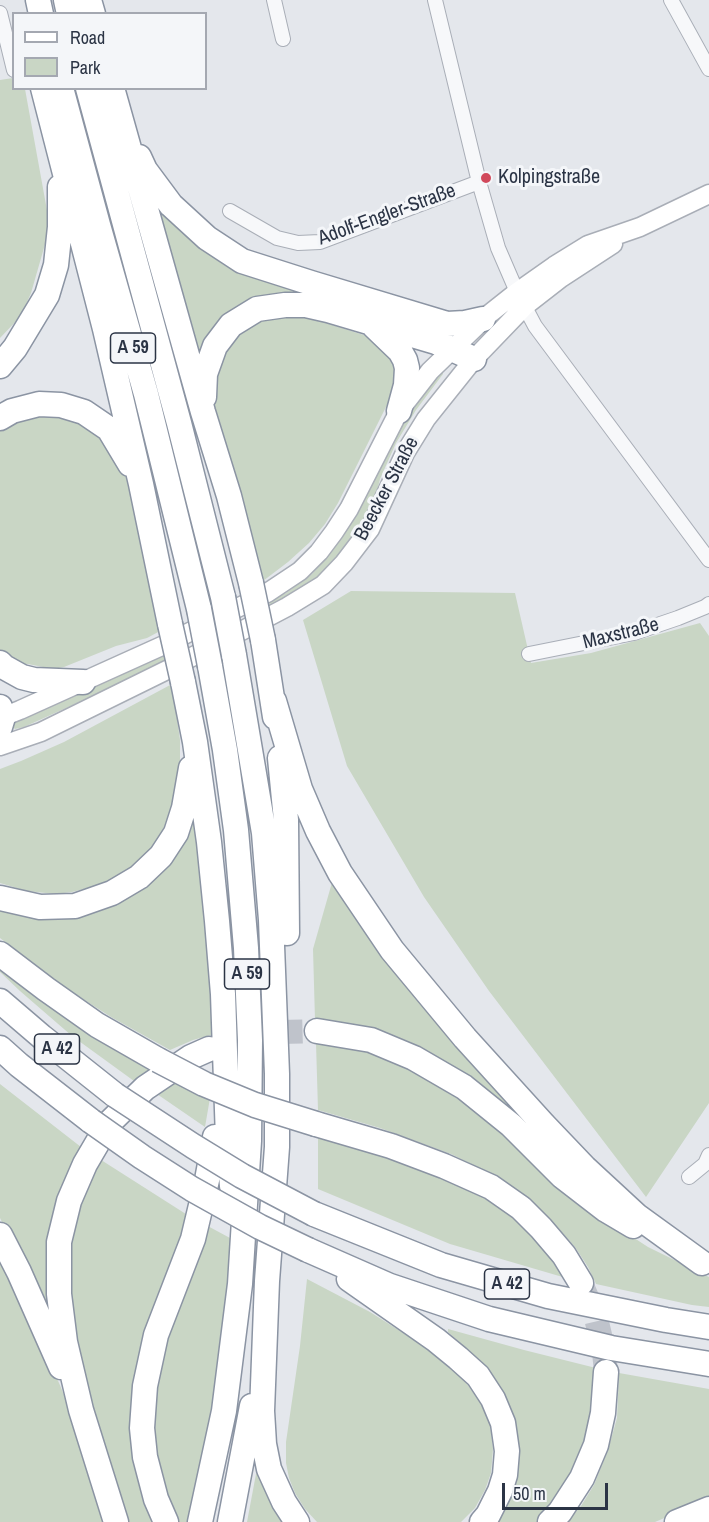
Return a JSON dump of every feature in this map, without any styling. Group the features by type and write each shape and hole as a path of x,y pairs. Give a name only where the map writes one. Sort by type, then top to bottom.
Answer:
{"highway":[{"path":"44,90 103,318 141,484 195,742 217,921 223,994 228,1139 240,1284"},
{"name":"A 59","path":"62,90 146,394 199,609 225,750 236,830 246,948 250,1040 249,1141 240,1284 224,1411 200,1522"},
{"name":"A 59","path":"89,90 179,423 223,597 264,833 272,920 277,1147 267,1281 251,1416 230,1522"},
{"path":"112,90 118,116 229,496 251,583 274,701 286,820 287,920 286,1048 277,1074"},
{"path":"118,116 145,170 171,205 207,238 242,261 311,283 459,344"},
{"path":"0,366 15,348 47,295 56,265 60,227 60,154"},
{"path":"203,412 205,374 215,346 231,325 257,309 285,304 306,305 436,342 459,344"},
{"path":"459,344 465,323 483,319"},
{"path":"370,322 400,351 405,360 406,385 399,411"},
{"path":"0,418 12,411 39,404 62,405 84,412 109,429 141,484"},
{"path":"0,663 22,677 34,680 83,682"},
{"path":"274,701 300,789 318,831 340,873 392,950 465,1038 585,1168 637,1215 706,1264"},
{"path":"0,898 40,908 75,906 112,893 139,877 161,856 176,833 184,808 195,742"},
{"path":"0,954 98,1024 204,1084 255,1105 391,1146 491,1187 520,1208 541,1228 564,1255 581,1283"},
{"name":"A 42","path":"0,1000 115,1095 222,1164 314,1214 441,1265 548,1296 709,1327"},
{"path":"317,1031 371,1040 414,1058 464,1087 511,1125 562,1176 606,1210 653,1238 706,1264"},
{"name":"A 42","path":"0,1048 91,1121 142,1157 192,1189 260,1227 308,1250 390,1286 489,1319 610,1348 709,1364"},
{"path":"116,1522 81,1410 65,1342 59,1294 59,1242 69,1201 85,1164 110,1124 145,1088 190,1057 209,1049"},
{"path":"166,1522 156,1499 145,1457 142,1428 144,1386 156,1335 193,1239 207,1180 225,1075"},
{"path":"0,1235 81,1410"},
{"path":"308,1250 436,1340 478,1377 493,1399 503,1424 507,1451 505,1474 500,1491 482,1522"},
{"path":"267,1281 262,1411 264,1444 269,1469 284,1502 297,1522"},
{"path":"550,1522 560,1512 582,1478 596,1445 603,1413 606,1372"},
{"path":"677,1522 709,1509"}],"street":[{"path":"274,0 283,39"},
{"path":"435,0 479,182 498,248 520,299 535,326 709,560"},
{"path":"671,0 709,69"},
{"path":"0,13 12,62"},
{"name":"Adolf-Engler-Straße","path":"230,211 277,238 298,243 320,242 479,182"},
{"name":"Beecker Straße","path":"1,717 164,645 267,593 300,571 319,552 349,509 399,411 430,371 459,344 520,299 554,266 588,245 640,227 709,194"},
{"name":"Beecker Straße","path":"483,319 520,299"},
{"name":"Beecker Straße","path":"0,746 41,732 169,669 287,607 323,585 344,563 370,529 405,453 426,419 459,344"},
{"name":"Maxstraße","path":"530,654 634,633 678,618 709,604"},
{"path":"689,1176 705,1164 709,1155"}],"green space":[{"path":"12,78 12,90 25,90 50,227 31,293 21,316 0,338 0,80"},
{"path":"149,196 202,246 427,326 284,295 200,361"},
{"path":"301,315 370,337 395,353 394,388 338,503 325,524 309,543 263,581 214,409 211,389 221,348 247,321"},
{"path":"443,369 443,374 416,410 396,443 363,526 318,581 270,609 269,602 312,574 344,535 375,479 405,413"},
{"path":"38,409 82,417 123,460 132,487 162,630 147,638 116,646 64,667 53,669 24,665 0,655 0,426"},
{"path":"351,591 515,593 531,663 591,653 700,623 709,636 709,1103 646,1197 489,991 424,897 347,766 303,620"},
{"path":"167,652 168,662 24,727 15,729 12,726 13,721"},
{"path":"172,684 180,740 178,790 170,816 156,844 122,874 99,885 72,892 55,894 27,891 0,883 0,769 64,742"},
{"path":"197,807 211,990 211,1035 170,1050 111,1017 55,981 0,938 0,908 114,903"},
{"path":"333,879 565,1159 470,1078 410,1043 374,1029 315,1020 313,949"},
{"path":"0,961 151,1068 134,1081 72,1036 20,991 0,972"},
{"path":"316,1043 370,1050 411,1068 458,1096 602,1217 648,1247 709,1277 709,1307 596,1284 575,1247 550,1219 526,1197 497,1177 451,1154 380,1128 318,1110"},
{"path":"171,1079 210,1098 205,1127 154,1092"},
{"path":"0,1084 81,1147 58,1196 49,1242 52,1325 0,1218"},
{"path":"318,1135 442,1174 487,1196 535,1235 566,1278 450,1244 318,1189"},
{"path":"98,1158 189,1216 146,1330 133,1384 130,1425 133,1460 143,1501 152,1522 126,1522 74,1342 69,1292 69,1246 77,1203"},
{"path":"204,1224 230,1238 232,1260 214,1408 189,1522 179,1522 166,1494 155,1459 151,1426 164,1337"},
{"path":"0,1254 81,1435 111,1522 0,1522"},
{"path":"307,1279 370,1312 416,1341 449,1365 482,1404 490,1425 493,1449 491,1473 475,1508 461,1522 317,1522 305,1509 289,1478 286,1442"},
{"path":"448,1329 596,1368 593,1411 586,1443 574,1475 539,1522 496,1522 504,1395 492,1374 448,1332"},
{"path":"619,1373 709,1389 709,1499 655,1522 567,1522 581,1506 594,1485 608,1450 617,1418"},
{"path":"256,1474 263,1475 286,1522 247,1522"}],"tunnel":[{"path":"209,1049 238,1038 279,1032 317,1031"},
{"path":"583,1288 596,1318 606,1372"}],"place":[{"name":"Kolpingstraße","path":"486,178"}]}
